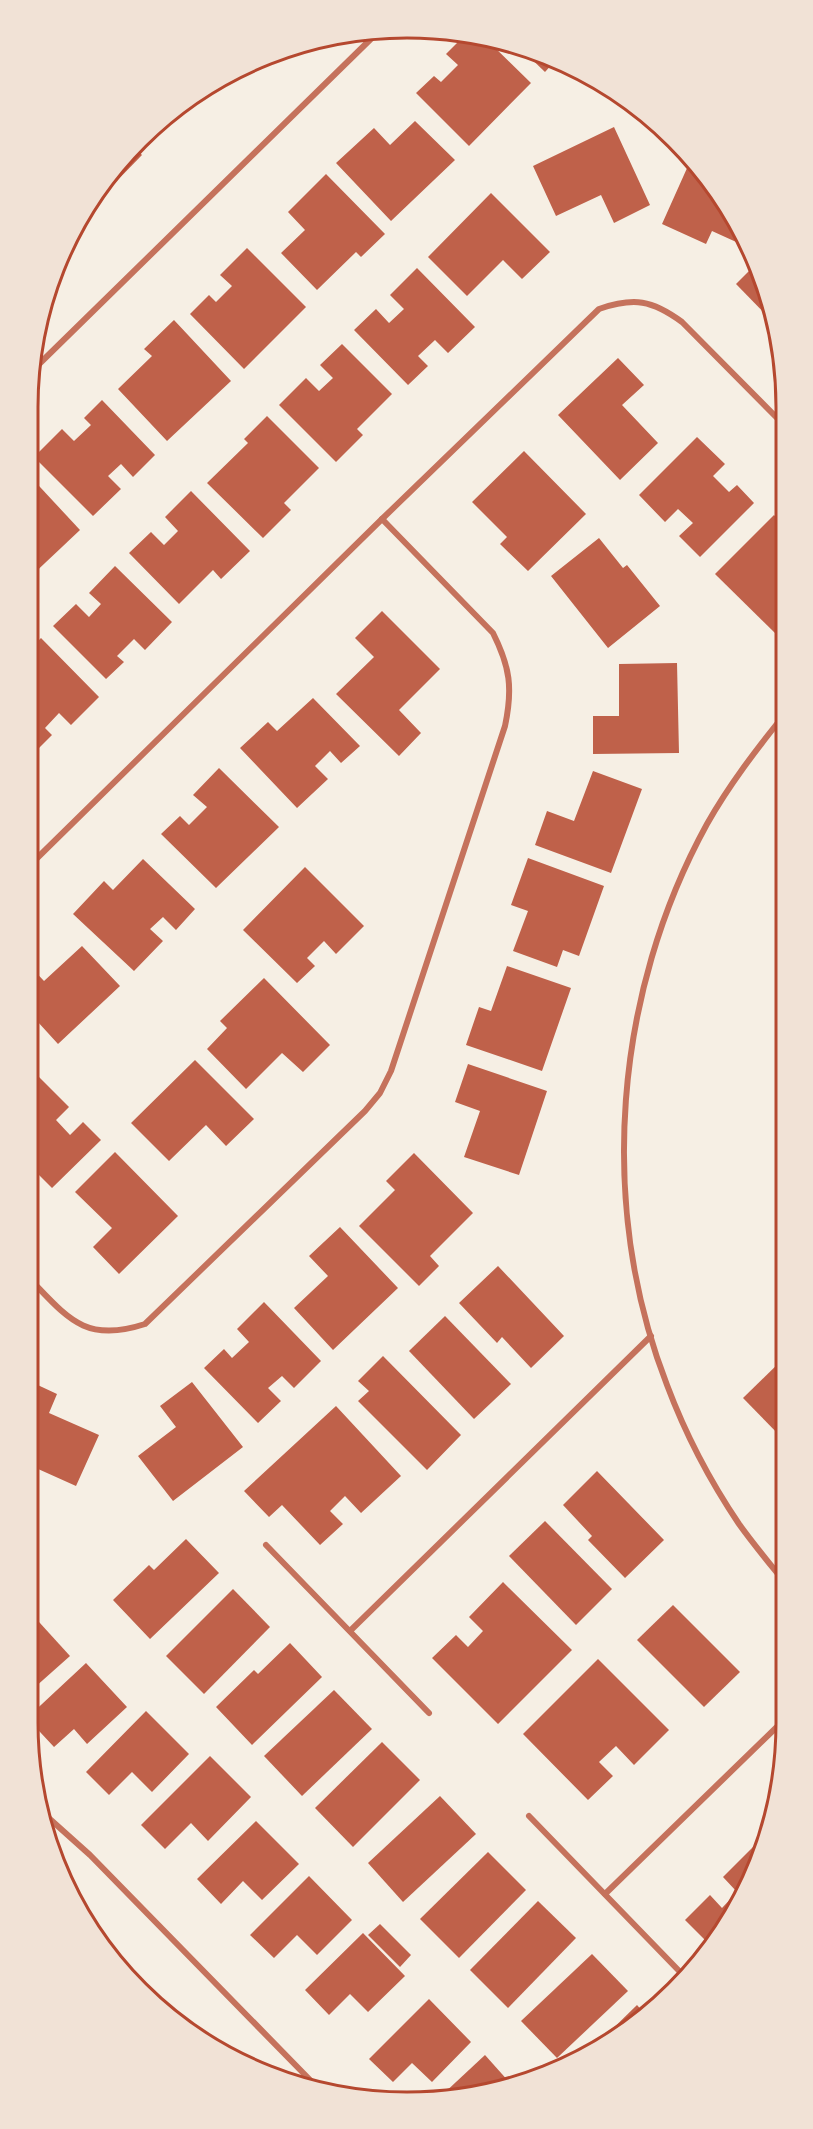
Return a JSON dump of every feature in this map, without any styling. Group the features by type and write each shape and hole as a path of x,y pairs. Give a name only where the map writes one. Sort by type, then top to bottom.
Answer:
{"street":[{"path":"40,363 370,39"},
{"path":"38,857 599,309 620,302 643,302 664,308 682,322 776,417"},
{"path":"38,1286 80,1325 101,1332 124,1331 145,1324 365,1112 380,1093 391,1071 505,726 510,702 510,678 504,655 493,633 382,519"},
{"path":"776,726 749,758 702,834 673,894 656,943 636,1019 626,1096 624,1174 632,1252 641,1303 667,1385 699,1457 739,1524 776,1571"},
{"path":"350,1631 651,1336"},
{"path":"266,1545 429,1713"},
{"path":"605,1894 776,1728"},
{"path":"529,1816 679,1971"},
{"path":"50,1820 90,1855 308,2078"}],"building":[{"path":"458,42 496,49 531,83 469,146 416,93 434,76 441,82 458,65 446,54"},
{"path":"532,60 550,67 545,72"},
{"path":"415,121 455,160 391,221 336,163 374,128 390,145"},
{"path":"614,127 650,205 614,223 601,195 556,216 533,166"},
{"path":"140,152 142,155 109,189 129,163"},
{"path":"687,167 713,201 737,242 712,231 706,244 662,224"},
{"path":"326,174 385,234 361,257 356,252 317,290 281,253 305,230 288,212"},
{"path":"491,193 550,252 522,279 503,260 467,296 428,257"},
{"path":"247,248 306,307 244,369 190,314 209,295 216,302 232,286 220,275"},
{"path":"417,268 475,327 448,353 435,340 418,356 428,366 408,385 354,330 376,309 389,323 404,309 390,295"},
{"path":"749,271 763,312 736,284"},
{"path":"174,320 231,381 167,441 118,389 152,356 144,349"},
{"path":"342,344 392,394 357,429 363,435 336,462 279,405 306,378 319,391 333,378 320,365"},
{"path":"618,358 644,385 622,405 658,443 620,480 558,415"},
{"path":"102,400 155,455 133,477 121,464 108,476 121,489 93,516 38,461 38,453 62,429 74,441 91,425 84,418"},
{"path":"267,416 319,468 284,503 291,510 263,538 207,483 248,443 244,439"},
{"path":"697,437 725,464 713,476 729,492 737,485 754,503 700,557 679,536 693,523 678,509 665,522 639,495"},
{"path":"524,451 586,514 528,571 500,544 507,537 472,502"},
{"path":"38,485 80,530 38,570"},
{"path":"191,491 250,551 221,579 213,570 179,604 129,553 151,532 164,545 178,531 165,517"},
{"path":"774,515 776,517 776,634 715,574"},
{"path":"599,538 623,568 627,565 660,606 608,648 551,576"},
{"path":"115,566 172,622 145,650 134,639 117,656 124,662 106,679 53,626 76,604 89,617 101,604 89,593"},
{"path":"382,611 440,669 399,710 421,733 399,756 336,694 374,657 355,638"},
{"path":"41,638 99,697 71,725 59,713 45,728 52,735 38,749 38,641"},
{"path":"677,663 679,753 593,754 593,716 619,716 619,664"},
{"path":"313,698 360,746 341,763 330,751 315,766 328,779 297,808 240,748 268,722 277,731"},
{"path":"219,768 279,827 216,888 161,834 180,816 189,825 207,807 193,795"},
{"path":"593,771 642,789 611,873 535,845 547,811 574,821"},
{"path":"528,858 604,886 579,956 563,950 557,967 513,951 528,911 511,905"},
{"path":"143,859 195,909 176,930 163,917 150,929 163,941 134,971 73,914 104,881 113,890"},
{"path":"305,867 364,926 336,954 324,941 307,958 315,966 297,983 243,930"},
{"path":"82,946 120,986 58,1044 38,1022 38,975 44,981"},
{"path":"507,966 571,988 542,1071 466,1045 479,1007 491,1011"},
{"path":"264,978 330,1045 303,1072 282,1053 246,1089 207,1049 227,1028 220,1021"},
{"path":"195,1060 254,1119 226,1146 206,1125 169,1161 131,1123"},
{"path":"468,1064 547,1091 519,1175 464,1157 480,1111 455,1102"},
{"path":"38,1078 69,1107 56,1120 70,1135 83,1122 101,1140 52,1188 38,1174"},
{"path":"115,1152 178,1216 119,1274 93,1247 112,1228 75,1192"},
{"path":"414,1153 473,1213 430,1256 439,1266 419,1286 359,1226 395,1190 386,1181"},
{"path":"340,1227 398,1288 333,1350 294,1308 328,1276 309,1256"},
{"path":"498,1266 564,1336 531,1368 502,1337 497,1343 459,1303"},
{"path":"264,1302 321,1361 294,1388 282,1376 268,1388 281,1401 258,1423 204,1368 224,1349 232,1358 249,1342 237,1329"},
{"path":"445,1316 511,1384 474,1419 409,1351"},
{"path":"383,1356 461,1435 427,1470 358,1401 369,1391 358,1381"},
{"path":"776,1366 776,1432 743,1398"},
{"path":"192,1382 243,1447 173,1501 138,1456 176,1427 160,1406"},
{"path":"38,1385 57,1394 49,1413 99,1435 76,1486 38,1469"},
{"path":"336,1406 401,1476 361,1513 345,1496 330,1511 343,1524 320,1545 282,1505 269,1517 244,1491"},
{"path":"597,1471 664,1540 625,1578 588,1540 592,1536 563,1505"},
{"path":"545,1521 612,1589 576,1625 509,1556"},
{"path":"186,1539 219,1573 150,1639 113,1600 149,1565 154,1570"},
{"path":"503,1582 572,1650 498,1724 432,1658 456,1635 468,1647 483,1631 469,1617"},
{"path":"233,1589 270,1627 204,1694 166,1656"},
{"path":"673,1605 740,1672 704,1707 637,1640"},
{"path":"38,1621 70,1656 38,1684"},
{"path":"290,1643 322,1677 252,1745 216,1707 254,1670 258,1674"},
{"path":"598,1659 669,1730 634,1765 616,1746 599,1762 613,1776 588,1800 523,1734"},
{"path":"86,1663 127,1707 87,1744 74,1729 54,1747 38,1730 38,1708"},
{"path":"334,1690 372,1729 302,1796 264,1756"},
{"path":"146,1711 189,1754 152,1792 132,1772 109,1795 86,1772"},
{"path":"382,1742 420,1780 353,1847 315,1808"},
{"path":"210,1756 251,1797 208,1841 191,1823 165,1849 141,1825"},
{"path":"440,1796 476,1834 403,1902 368,1863"},
{"path":"256,1821 299,1864 262,1900 243,1881 221,1904 197,1879"},
{"path":"754,1846 735,1890 723,1877"},
{"path":"488,1852 526,1890 459,1958 420,1919"},
{"path":"309,1876 352,1920 317,1955 297,1935 274,1958 250,1935"},
{"path":"710,1895 722,1908 730,1900 705,1940 685,1920"},
{"path":"538,1901 576,1938 508,2008 470,1970"},
{"path":"380,1924 411,1955 400,1967 368,1935"},
{"path":"363,1933 405,1976 368,2012 350,1994 329,2015 305,1990"},
{"path":"592,1954 628,1991 557,2058 521,2021"},
{"path":"429,1999 471,2042 432,2082 412,2063 393,2082 369,2059"},
{"path":"637,2005 640,2008 631,2015 614,2028"},
{"path":"485,2055 505,2078 478,2084 449,2089"}]}
